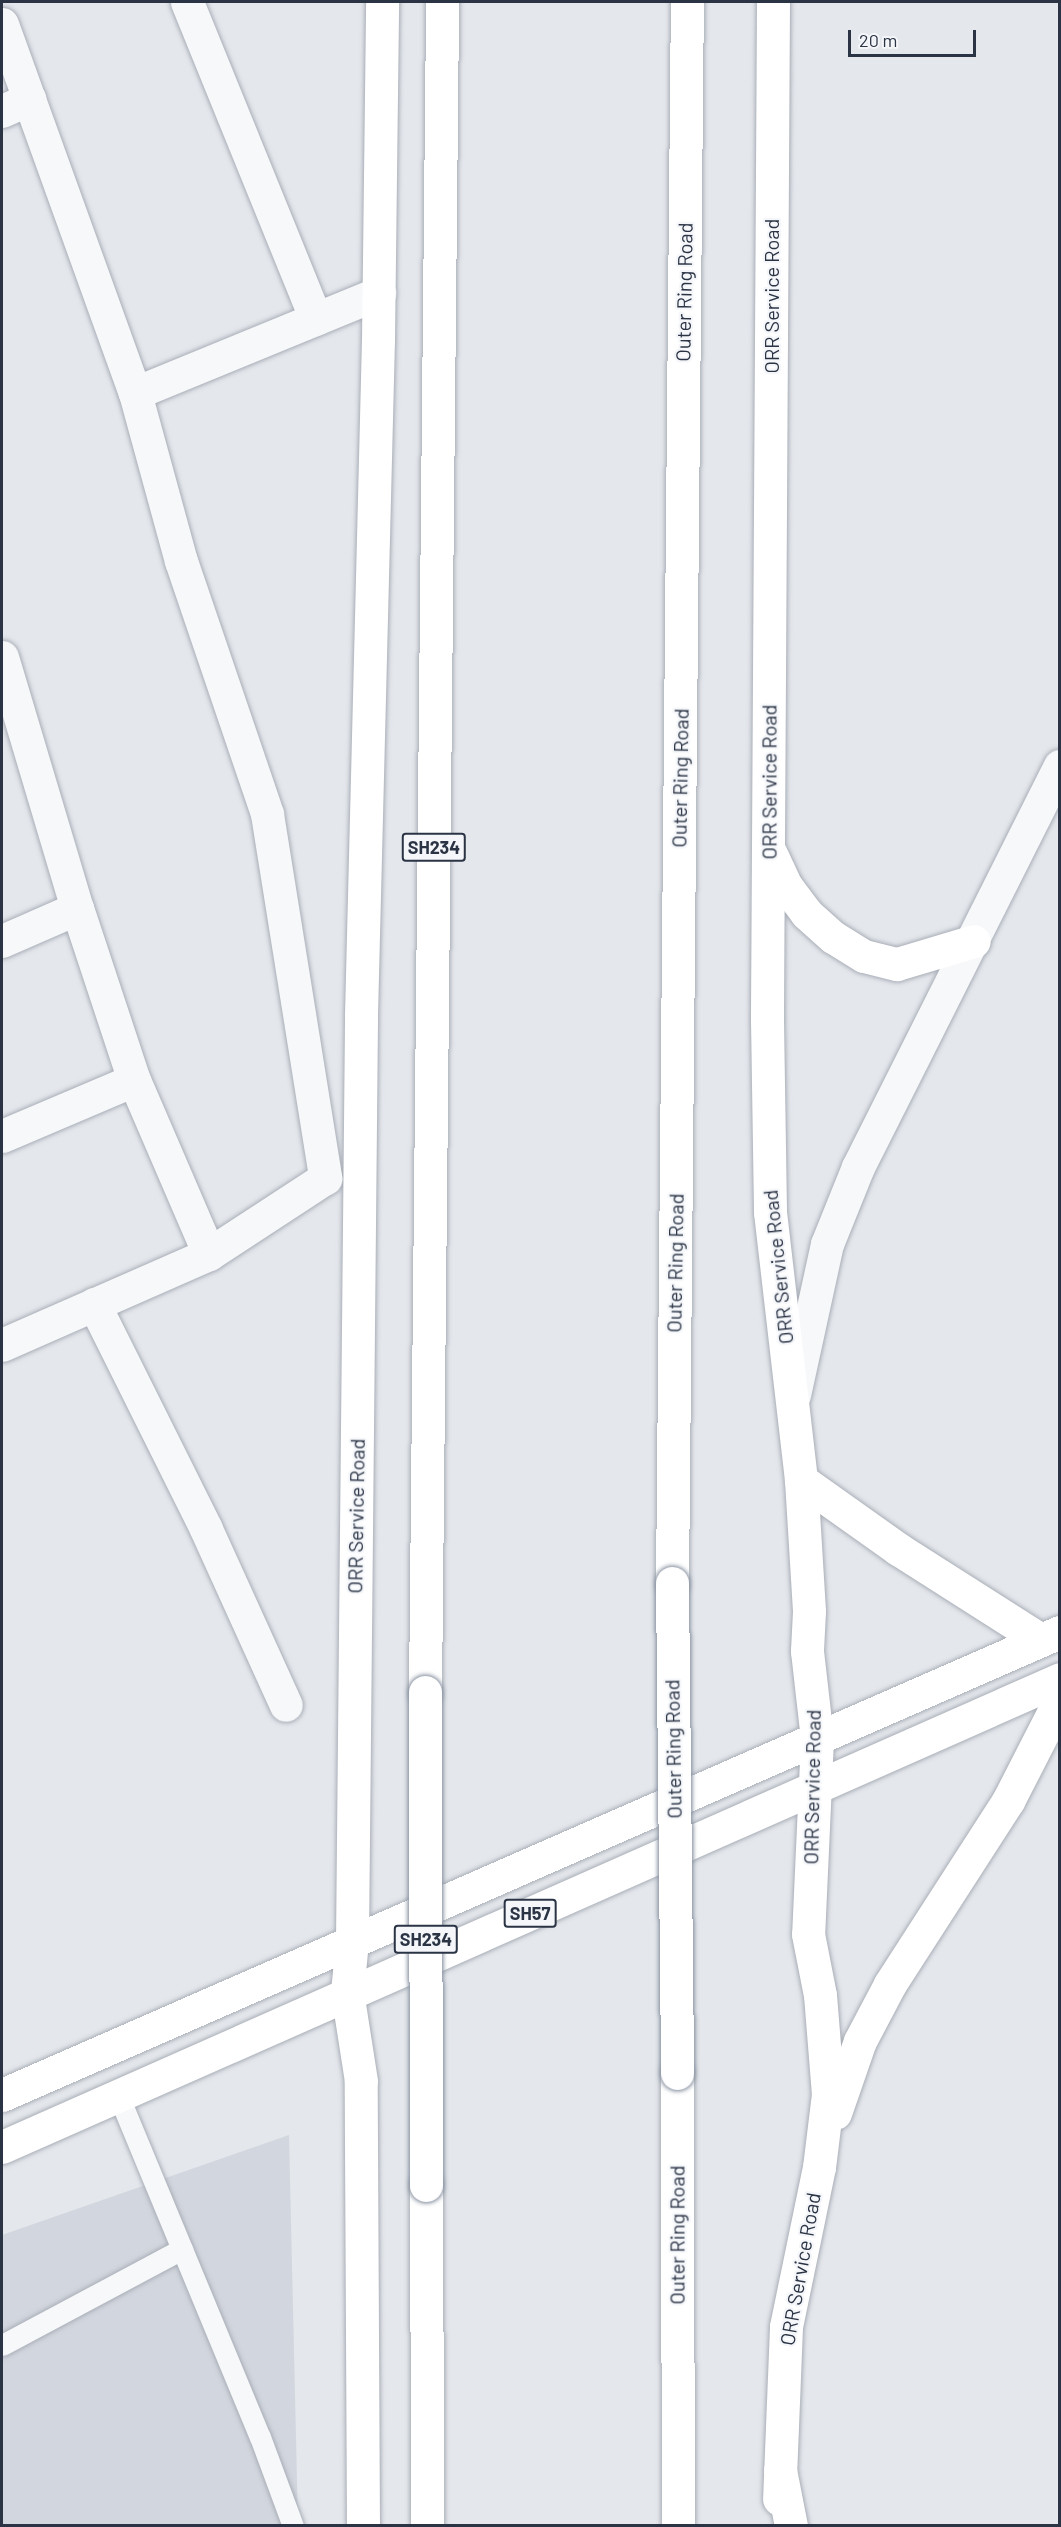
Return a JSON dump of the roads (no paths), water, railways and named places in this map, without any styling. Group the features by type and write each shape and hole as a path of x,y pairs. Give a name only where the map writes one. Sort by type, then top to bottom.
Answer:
{"main road":[{"name":"ORR Service Road","path":"363,2526 361,2081 346,1992 352,1941 361,1015 379,293 382,2"},
{"name":"SH234","path":"427,2526 425,1692 442,2"},
{"name":"Outer Ring Road","path":"678,2526 677,2073 672,1583 687,2"},
{"name":"ORR Service Road","path":"773,2 769,850 771,1212 778,1300 794,1395 801,1480 808,1611 807,1651 817,1739 808,1934 820,1995 828,2094 819,2167 786,2327 778,2526"},
{"path":"769,850 786,886 806,913 833,937 864,956 897,964 974,941"},
{"path":"801,1480 898,1550 1050,1636"},
{"name":"SH57","path":"2,2096 1050,1636"},
{"name":"SH57","path":"2,2146 118,2097 346,1992 813,1790 1059,1679"},
{"path":"819,2167 860,2042 890,1984 1008,1801 1056,1707 1059,1690"},
{"path":"780,2470 791,2526"}],"street":[{"path":"187,2 316,319"},
{"path":"2,24 15,105 135,393 181,561 267,814 325,1178 209,1254 2,1345"},
{"path":"135,393 379,293"},
{"path":"2,657 13,735 77,908 134,1080 209,1254"},
{"path":"794,1395 827,1244 858,1167 974,941 1045,824 1059,766"},
{"path":"2,941 77,908"},
{"path":"2,1136 134,1080"},
{"path":"94,1304 206,1529 286,1705"}],"lane":[{"path":"118,2097 182,2249 293,2526"},
{"path":"2,2345 182,2249"}]}
